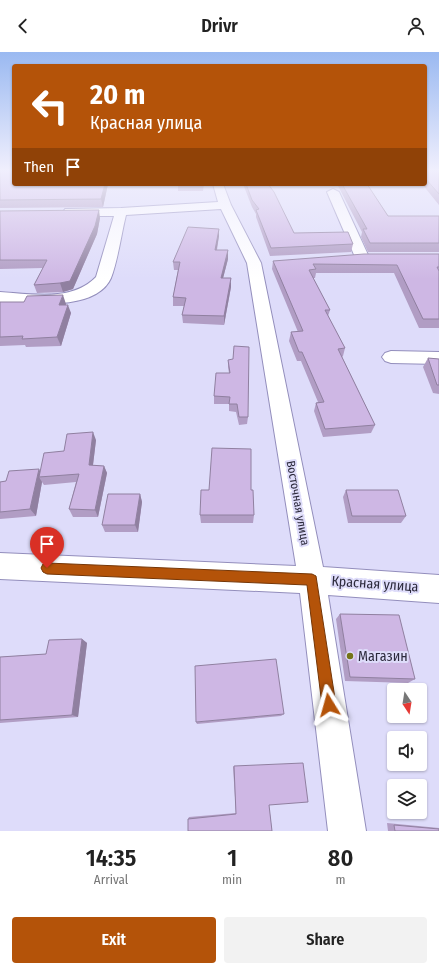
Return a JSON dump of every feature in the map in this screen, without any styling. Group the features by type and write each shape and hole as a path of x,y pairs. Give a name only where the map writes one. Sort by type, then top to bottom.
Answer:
{"street":[{"path":"60,212 121,212 205,206"},
{"name":"Восточная улица","path":"226,206 262,263 312,580 347,831"},
{"path":"339,206 362,257"},
{"path":"0,297 66,298 86,293 98,286 103,278 121,212"},
{"path":"347,258 378,257"},
{"path":"391,357 439,358"},
{"name":"Красная улица","path":"0,566 312,580 439,589"}],"building":[{"path":"257,206 281,206 294,233 348,232 353,244 271,248 256,210 259,209"},
{"path":"354,206 382,206 388,216 439,216 439,243 370,243 363,229 367,229"},
{"path":"99,210 95,226 70,281 34,285 47,260 0,260 0,211"},
{"path":"188,227 219,229 215,250 228,250 221,278 231,278 224,316 182,315 186,298 173,297 180,262 173,262"},
{"path":"364,254 439,254 439,267 437,267 439,271 439,319 423,319 397,265 313,264 316,269 309,270 330,310 325,310 345,348 338,349 375,425 325,429 316,403 324,402 302,352 299,352 291,332 303,331 273,261"},
{"path":"63,295 59,305 68,305 57,337 22,339 23,336 0,337 0,302 24,302 27,296"},
{"path":"234,346 249,347 248,417 239,417 237,404 229,404 230,397 214,396 216,373 230,373 228,360 233,359"},
{"path":"428,358 439,359 439,385 437,385"},
{"path":"93,432 89,465 104,466 95,510 69,509 79,474 39,477 44,453 64,451 67,434"},
{"path":"212,448 251,449 251,490 253,490 254,515 200,515 201,490 209,490"},
{"path":"39,469 30,509 0,512 0,482 6,481 9,471"},
{"path":"346,490 398,490 406,516 352,516"},
{"path":"108,494 140,494 135,525 102,525"},
{"path":"340,614 399,615 415,679 350,677"},
{"path":"82,639 72,715 0,720 0,657 46,654 49,640"},
{"path":"276,659 284,714 196,722 195,666"},
{"path":"303,763 308,802 269,805 272,831 188,831 188,819 236,814 234,766"},
{"path":"394,825 439,829 439,831 395,831"}],"place":[{"name":"Магазин","path":"350,656"}],"route":[{"path":"47,568 312,580 329,705"}]}
